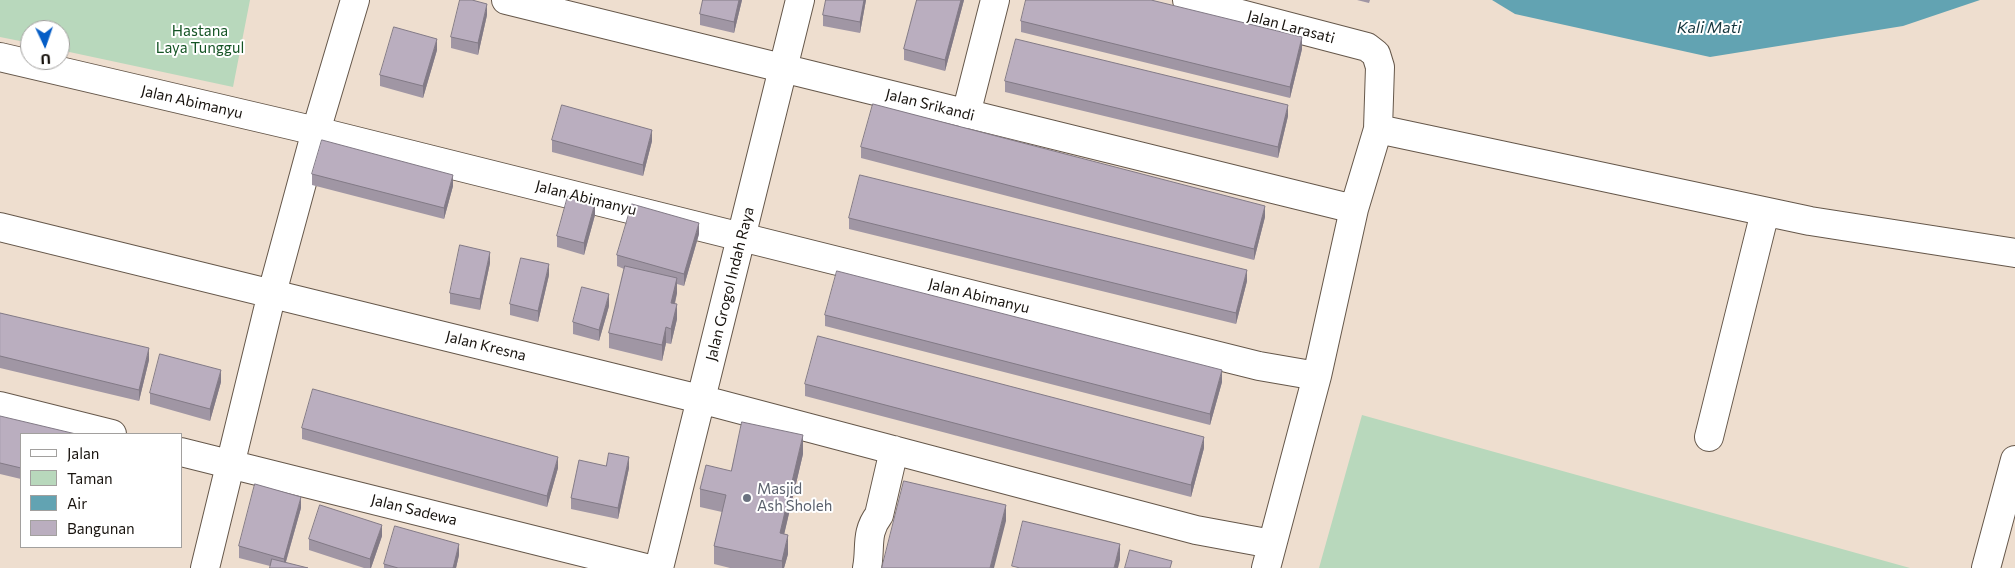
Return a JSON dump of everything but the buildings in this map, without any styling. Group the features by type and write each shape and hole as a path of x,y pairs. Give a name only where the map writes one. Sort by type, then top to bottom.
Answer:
{"street":[{"path":"205,568 272,293 316,131 355,0"},
{"name":"Jalan Srikandi","path":"506,0 599,11 784,70 1354,209"},
{"name":"Jalan Grogol Indah Raya","path":"659,568 700,399 743,237 800,0"},
{"path":"966,114 995,0"},
{"name":"Jalan Larasati","path":"1187,0 1367,47 1376,54 1380,67 1378,129"},
{"name":"Jalan Abimanyu","path":"0,57 316,131 1259,366 1317,376"},
{"path":"1269,556 1317,376 1354,209 1378,129 1810,221 2015,253"},
{"path":"1709,438 1765,212"},
{"name":"Jalan Kresna","path":"0,227 700,399 1196,530 1269,556"},
{"path":"0,406 108,433"},
{"path":"867,568 870,554 868,542 873,524 879,515 894,450"},
{"name":"Jalan Sadewa","path":"182,452 646,568"},
{"path":"1986,568 2015,460"}],"green space":[{"name":"Hastana Laya Tunggul","path":"0,0 250,0 233,87 70,52 70,20 20,20 20,41 0,37"},
{"path":"1362,415 1910,568 1319,568"}],"water":[{"name":"Kali Mati","path":"1492,0 1980,0 1903,26 1710,57 1515,14"}],"place":[{"name":"Masjid Ash Sholeh","path":"747,498"}]}
